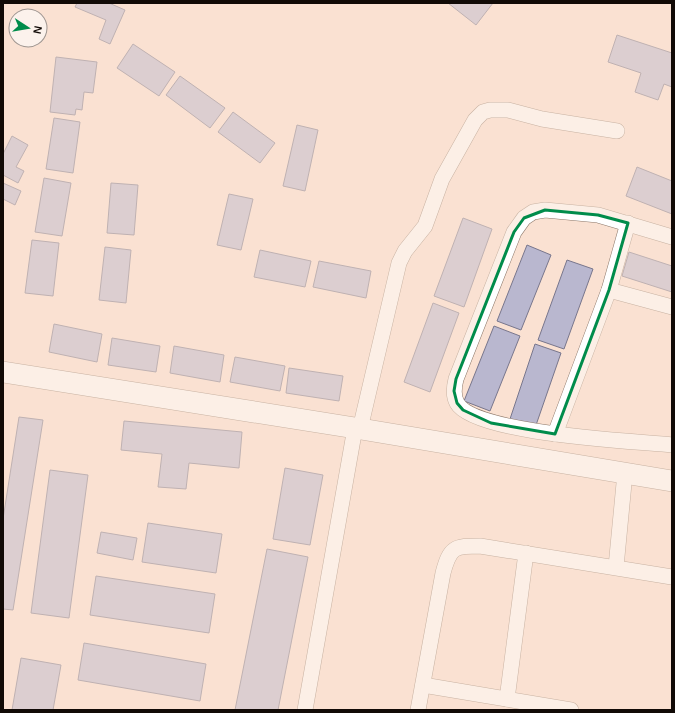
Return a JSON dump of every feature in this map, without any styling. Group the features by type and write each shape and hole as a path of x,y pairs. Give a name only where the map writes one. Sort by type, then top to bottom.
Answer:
{"street":[{"path":"305,710 358,428 399,263 425,226 442,179 475,120 483,112 490,110 508,110 542,119 617,131"},
{"path":"672,237 598,215 545,210 533,212 524,218 514,232 456,379 454,391 457,403 463,410 491,423 534,432 672,445"},
{"path":"555,434 609,290 628,223"},
{"path":"609,290 672,307"},
{"path":"3,372 358,428 672,481"},
{"path":"616,567 626,473"},
{"path":"418,710 443,573 447,559 454,550 462,546 480,546 672,577"},
{"path":"507,699 526,553"},
{"path":"423,685 571,710"}],"highlighted area":[{"path":"545,210 598,215 628,223 609,290 555,434 491,423 463,410 457,403 454,391 456,379 514,232 524,218"}],"building":[{"path":"77,3 109,3 125,10 110,44 99,39 106,20 75,7"},
{"path":"448,3 493,3 476,25"},
{"path":"617,35 672,53 672,87 664,84 658,100 635,92 641,73 608,62"},
{"path":"133,44 175,72 159,96 117,68"},
{"path":"56,57 97,62 93,93 84,92 82,110 76,109 75,115 50,112"},
{"path":"180,76 225,108 210,128 166,95"},
{"path":"233,112 275,143 260,163 218,132"},
{"path":"54,118 80,122 73,173 46,169"},
{"path":"297,125 318,130 305,191 283,186"},
{"path":"12,136 28,145 16,167 24,171 18,183 3,175 3,154"},
{"path":"637,167 672,181 672,214 626,196"},
{"path":"44,178 71,183 62,236 35,232"},
{"path":"3,183 21,191 15,205 3,199"},
{"path":"111,183 138,185 134,235 107,233"},
{"path":"229,194 253,199 241,250 217,245"},
{"path":"463,218 492,229 464,307 434,296"},
{"path":"32,240 59,243 53,296 25,293"},
{"path":"527,245 551,255 521,330 497,321"},
{"path":"105,247 131,250 126,303 99,300"},
{"path":"260,250 311,261 305,287 254,277"},
{"path":"629,252 672,266 672,292 622,276"},
{"path":"567,260 593,269 564,349 538,340"},
{"path":"319,261 371,271 366,298 313,287"},
{"path":"433,303 459,313 430,392 404,382"},
{"path":"54,324 102,334 97,362 49,352"},
{"path":"494,326 520,336 490,411 464,401"},
{"path":"112,338 160,346 156,372 108,365"},
{"path":"535,344 561,353 535,428 510,419"},
{"path":"174,346 224,355 220,382 170,373"},
{"path":"235,357 285,366 280,391 230,382"},
{"path":"289,368 343,376 339,401 286,393"},
{"path":"19,417 43,420 13,610 3,609 3,519"},
{"path":"124,421 242,432 239,468 189,463 186,489 158,487 162,454 121,450"},
{"path":"285,468 323,475 310,545 273,539"},
{"path":"50,470 88,475 69,618 31,613"},
{"path":"148,523 222,534 216,573 142,562"},
{"path":"101,532 137,538 133,560 97,553"},
{"path":"267,549 308,557 278,710 235,710"},
{"path":"96,576 215,594 209,633 90,615"},
{"path":"84,643 206,664 200,701 78,680"},
{"path":"21,658 61,665 53,710 12,710"}]}
